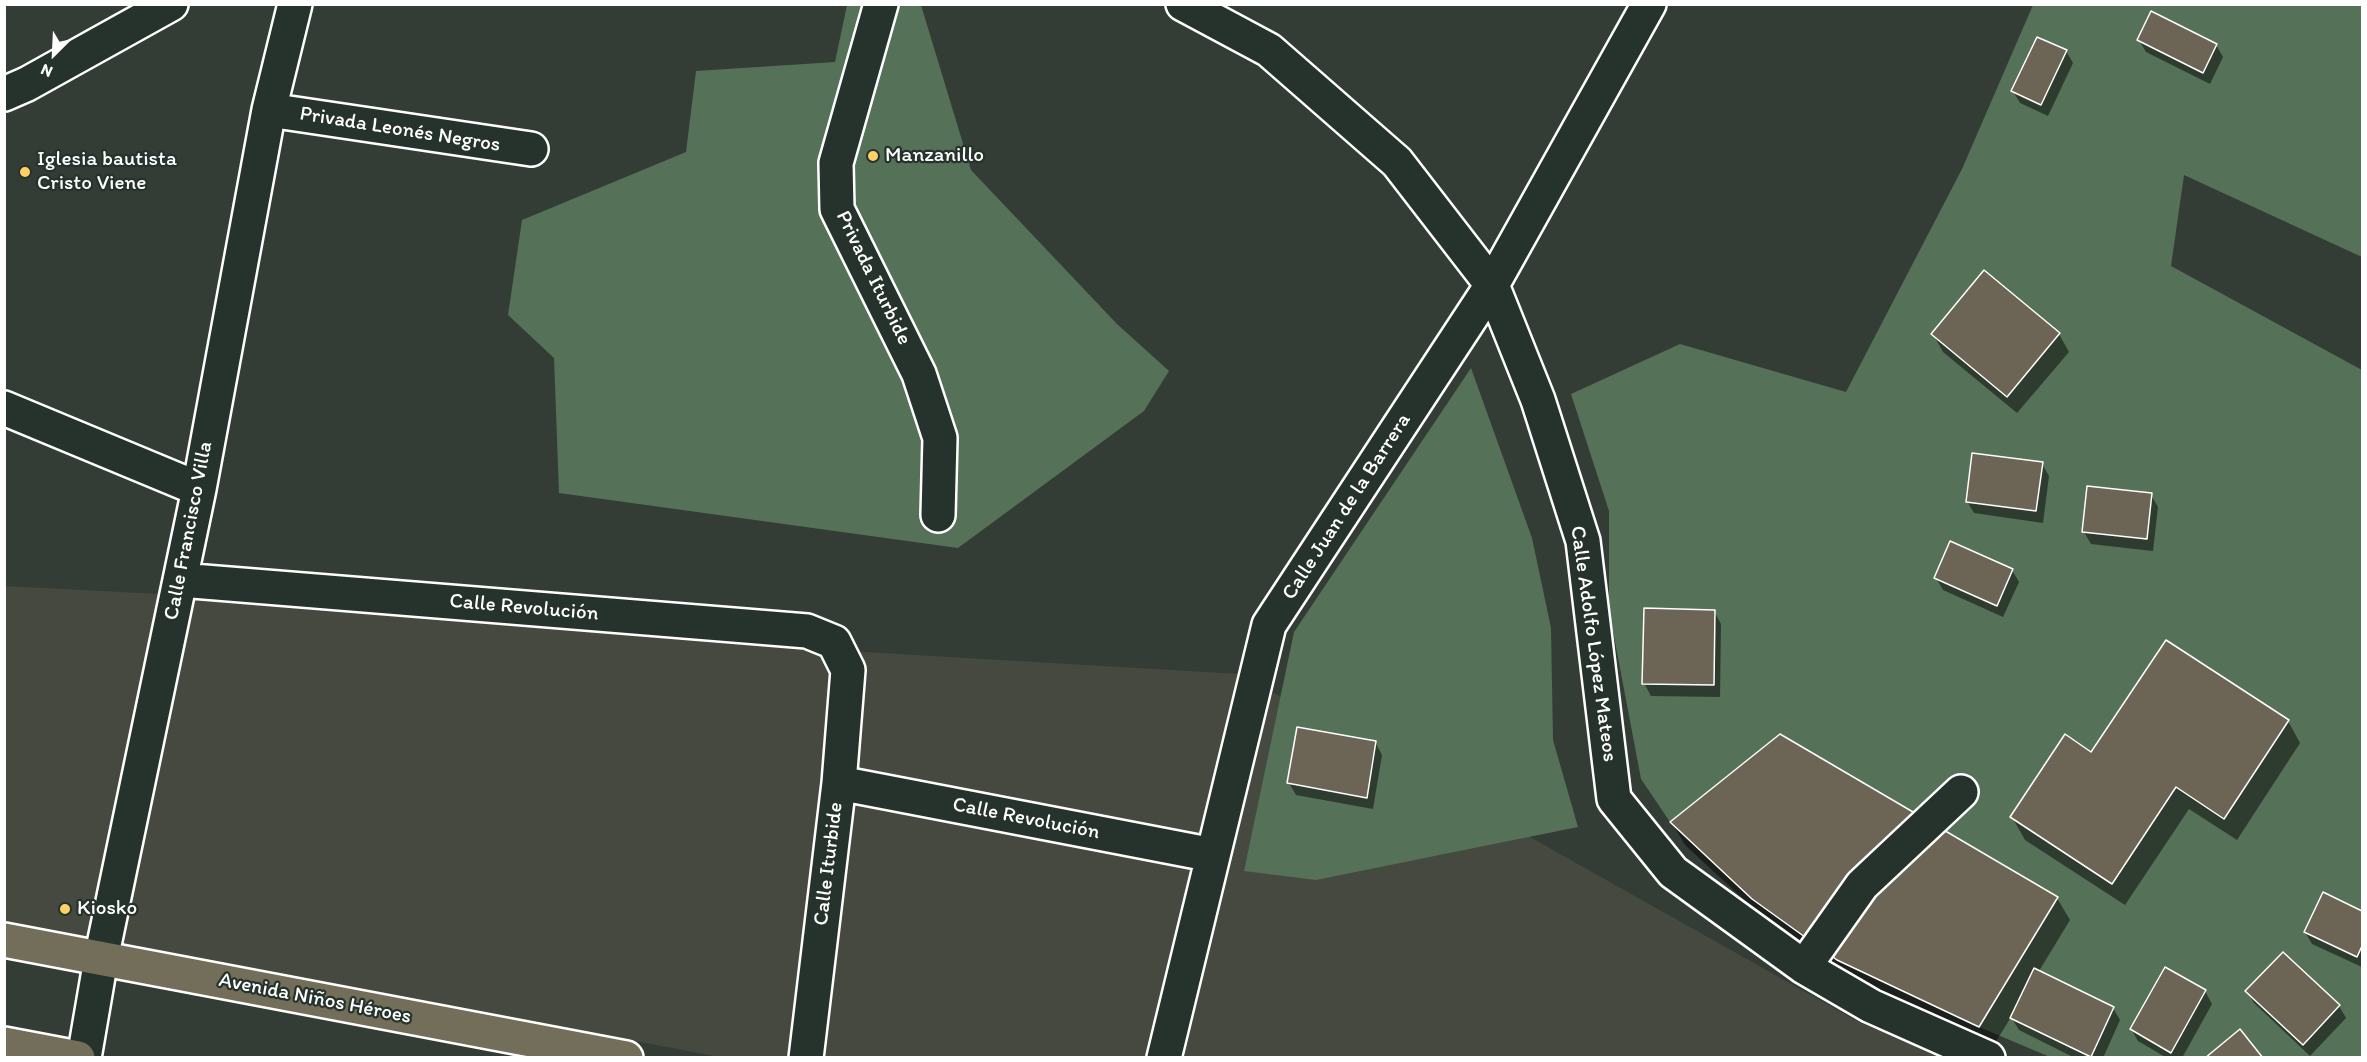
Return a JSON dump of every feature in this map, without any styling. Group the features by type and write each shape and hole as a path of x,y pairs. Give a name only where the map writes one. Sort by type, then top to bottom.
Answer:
{"main road":[{"name":"Avenida Niños Héroes","path":"4,940 626,1058"},
{"path":"4,1044 78,1058"}],"street":[{"path":"4,94 27,84 171,4"},
{"name":"Calle Francisco Villa","path":"84,1058 101,959 199,489 269,110 294,4"},
{"name":"Privada Iturbide","path":"881,4 837,163 837,209 919,374 940,438 938,515"},
{"name":"Calle Adolfo López Mateos","path":"1183,4 1269,50 1397,162 1492,285 1538,400 1583,541 1614,800 1673,872 1804,967 1871,1006 1988,1058"},
{"name":"Calle Juan de la Barrera","path":"1164,1058 1269,625 1492,285 1649,4"},
{"name":"Privada Leonés Negros","path":"269,110 531,149"},
{"path":"4,408 199,489"},
{"name":"Calle Revolución","path":"180,580 807,631 834,642 848,670"},
{"name":"Calle Iturbide","path":"806,1058 839,783 848,670"},
{"name":"Calle Revolución","path":"839,783 1213,855"},
{"path":"1804,967 1862,885 1961,792"}],"shaded area":[{"path":"4,586 199,596 864,652 1240,674 1857,1021 1941,1057 720,1057 5,923"}],"green space":[{"path":"847,5 921,5 971,170 1117,324 1169,371 1144,411 958,548 559,493 554,358 508,315 522,220 686,152 696,71 835,62"},
{"path":"2033,5 2362,5 2362,257 2184,175 2171,266 2362,370 2362,1057 2050,1057 1979,1027 2058,896 1780,734 1670,822 1641,779 1609,610 1609,511 1571,394 1680,344 1846,392 1962,169"},
{"path":"1471,368 1532,538 1551,628 1553,740 1578,827 1316,880 1244,871 1294,632"}],"building":[{"path":"2151,11 2217,44 2203,73 2137,40"},
{"path":"2037,37 2067,50 2041,105 2011,91"},
{"path":"1984,270 2060,333 2007,397 1931,334"},
{"path":"1972,453 2043,462 2036,511 1966,502"},
{"path":"2087,486 2152,493 2147,539 2082,532"},
{"path":"1950,541 2013,569 1997,606 1934,578"},
{"path":"1644,608 1715,610 1714,685 1642,684"},
{"path":"2166,640 2289,720 2224,819 2176,787 2112,884 2010,817 2065,734 2091,752"},
{"path":"1297,727 1376,741 1367,798 1287,783"},
{"path":"1780,734 2058,897 1979,1027 1837,960 1752,899 1670,822"},
{"path":"2323,892 2362,911 2362,946 2357,957 2304,932"},
{"path":"2283,952 2340,1005 2303,1045 2245,991"},
{"path":"2165,967 2206,990 2171,1053 2130,1029"},
{"path":"2034,968 2114,1007 2091,1057 2010,1018"},
{"path":"2240,1029 2263,1058 2205,1058"}],"place":[{"name":"Manzanillo","path":"873,156"},
{"name":"Iglesia bautista Cristo Viene","path":"25,172"},
{"name":"Kiosko","path":"65,909"}]}
